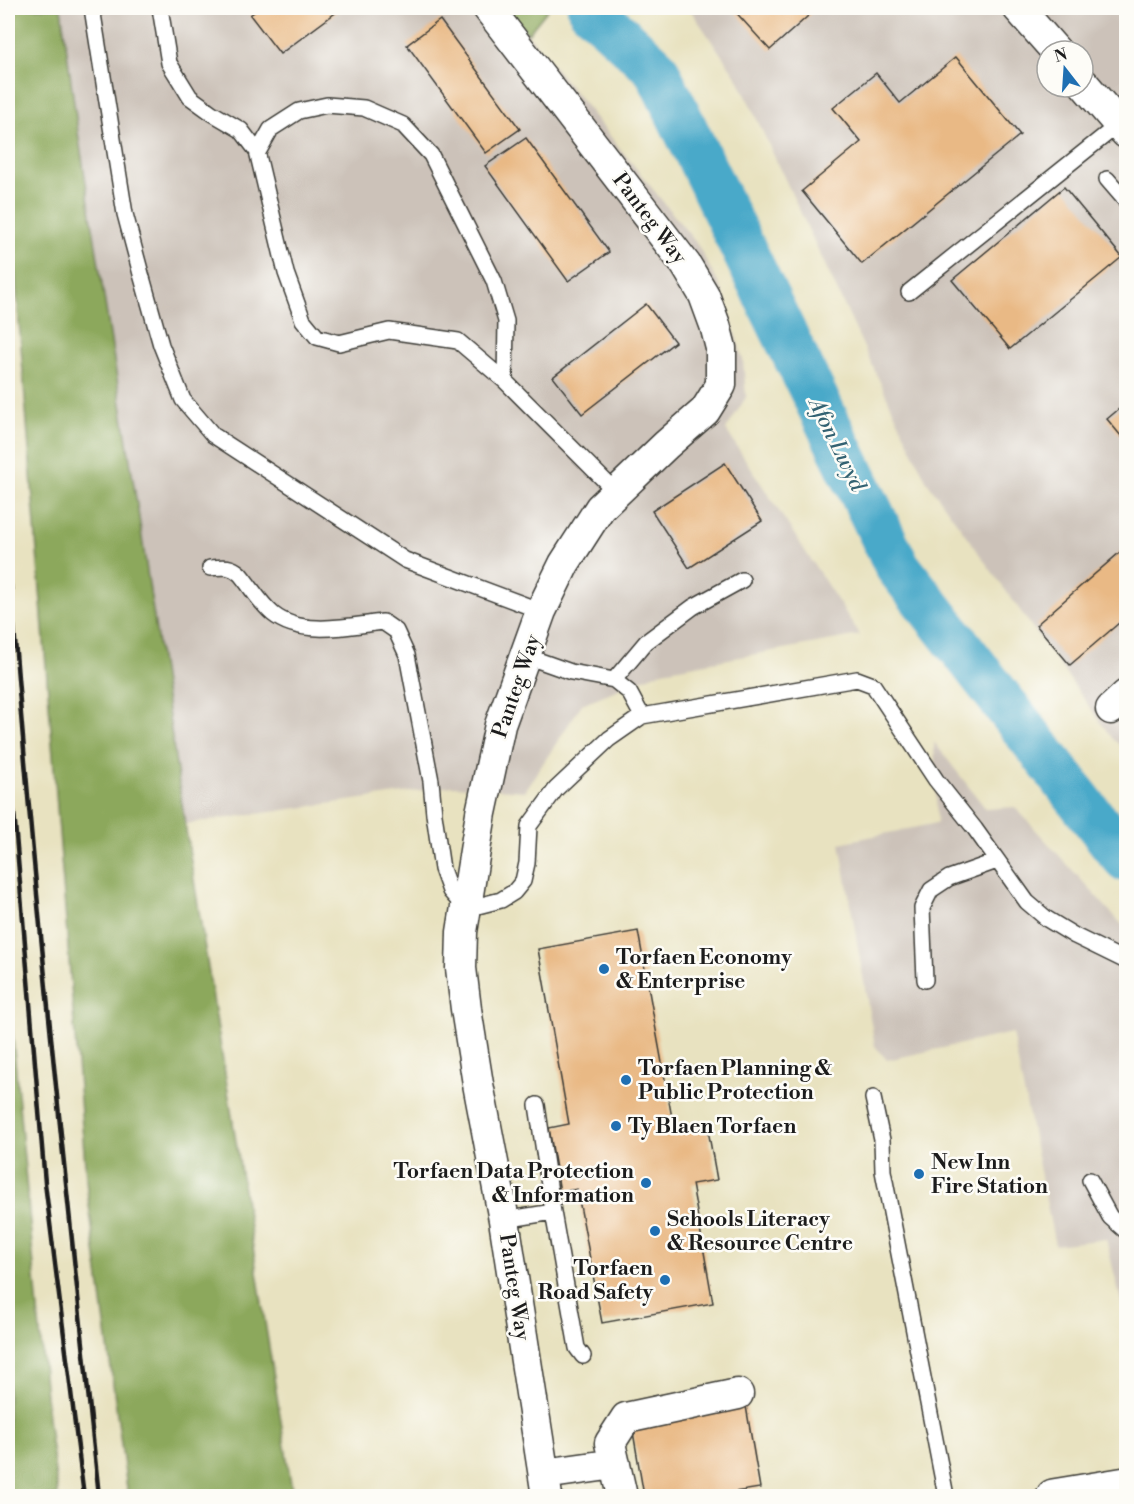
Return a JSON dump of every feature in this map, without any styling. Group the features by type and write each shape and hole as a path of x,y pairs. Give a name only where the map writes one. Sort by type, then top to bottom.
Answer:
{"street":[{"name":"Panteg Way","path":"488,8 686,265 704,296 721,348 721,385 705,411 600,508 564,564 541,611 500,725 481,813 462,932 461,968 466,1009 504,1220 545,1485"},
{"path":"1018,8 1045,39"},
{"path":"1095,96 1123,128"},
{"path":"622,1497 610,1443 626,1418 738,1394"},
{"path":"545,1485 615,1464"},
{"path":"1053,1497 1126,1484"}],"lane":[{"path":"92,8 125,214 161,345 183,400 213,435 405,560 541,611"},
{"path":"160,8 169,63 190,97 241,130 258,152 286,273 303,321 318,337 339,343 389,331 458,341 505,381 616,492"},
{"path":"258,152 271,129 299,111 327,105 364,108 403,125 431,155 494,281 506,321 505,381"},
{"path":"909,292 1123,128"},
{"path":"1107,180 1126,201"},
{"path":"210,568 227,566 234,568 272,613 295,626 306,628 354,626 383,622 396,631 407,655 419,714 431,781 442,869 450,891 466,909 501,900 519,886 523,881 529,826 556,789 609,739 642,716 857,679 873,685 936,780 1027,902 1047,919 1075,936 1126,961"},
{"path":"614,680 646,642 693,608 742,580"},
{"path":"526,656 571,672 614,680 629,692 642,716"},
{"path":"925,980 922,909 931,890 949,878 997,861"},
{"path":"873,1098 882,1140 883,1172 946,1497"},
{"path":"537,1105 577,1348 583,1356"},
{"path":"1090,1180 1110,1217 1126,1231"},
{"path":"504,1220 553,1212"}],"shaded area":[{"path":"61,8 507,8 697,244 723,292 743,360 746,397 726,430 860,635 663,671 582,704 525,791 453,786 185,824 79,139"},
{"path":"689,8 1126,8 1126,751 1112,738 926,480 738,79"},
{"path":"934,742 986,809 1015,807 1126,929 1126,1322 1106,1239 1055,1245 1012,1033 887,1060 875,1046 840,843 937,823"}],"green space":[{"path":"8,8 61,8 79,139 185,824 293,1496 128,1496 87,1190 13,245"},
{"path":"507,8 549,8 528,34"},
{"path":"8,985 48,1418 58,1496 8,1496"}],"building":[{"path":"260,8 342,8 280,54 250,15"},
{"path":"732,8 817,8 770,50"},
{"path":"440,20 520,129 486,153 407,45"},
{"path":"956,57 1020,135 862,264 802,191 861,142 833,108 876,73 900,103"},
{"path":"526,138 609,252 568,281 485,166"},
{"path":"1064,187 1122,257 1010,349 952,280"},
{"path":"646,304 675,342 582,414 553,377"},
{"path":"1126,403 1126,442 1107,419"},
{"path":"725,463 762,521 689,568 652,511"},
{"path":"1126,547 1126,617 1070,665 1036,625"},
{"name":"Ty Blaen Torfaen","path":"638,931 674,1129 707,1124 717,1180 692,1184 713,1303 602,1323 577,1189 560,1192 549,1128 569,1124 538,949"},
{"path":"746,1406 760,1488 709,1496 644,1496 632,1426"}],"waterway":[{"name":"Afon Lwyd","path":"590,8 656,69 897,566 1126,859"}],"railway":[{"path":"8,545 38,902 99,1496"},
{"path":"8,740 45,1183 84,1496"}],"place":[{"name":"Torfaen Economy & Enterprise","path":"604,969"},
{"name":"Torfaen Planning & Public Protection","path":"626,1080"},
{"name":"Ty Blaen Torfaen","path":"616,1126"},
{"name":"New Inn Fire Station","path":"919,1174"},
{"name":"Torfaen Data Protection & Information","path":"646,1183"},
{"name":"Schools Literacy & Resource Centre","path":"655,1231"},
{"name":"Torfaen Road Safety","path":"665,1280"}]}
